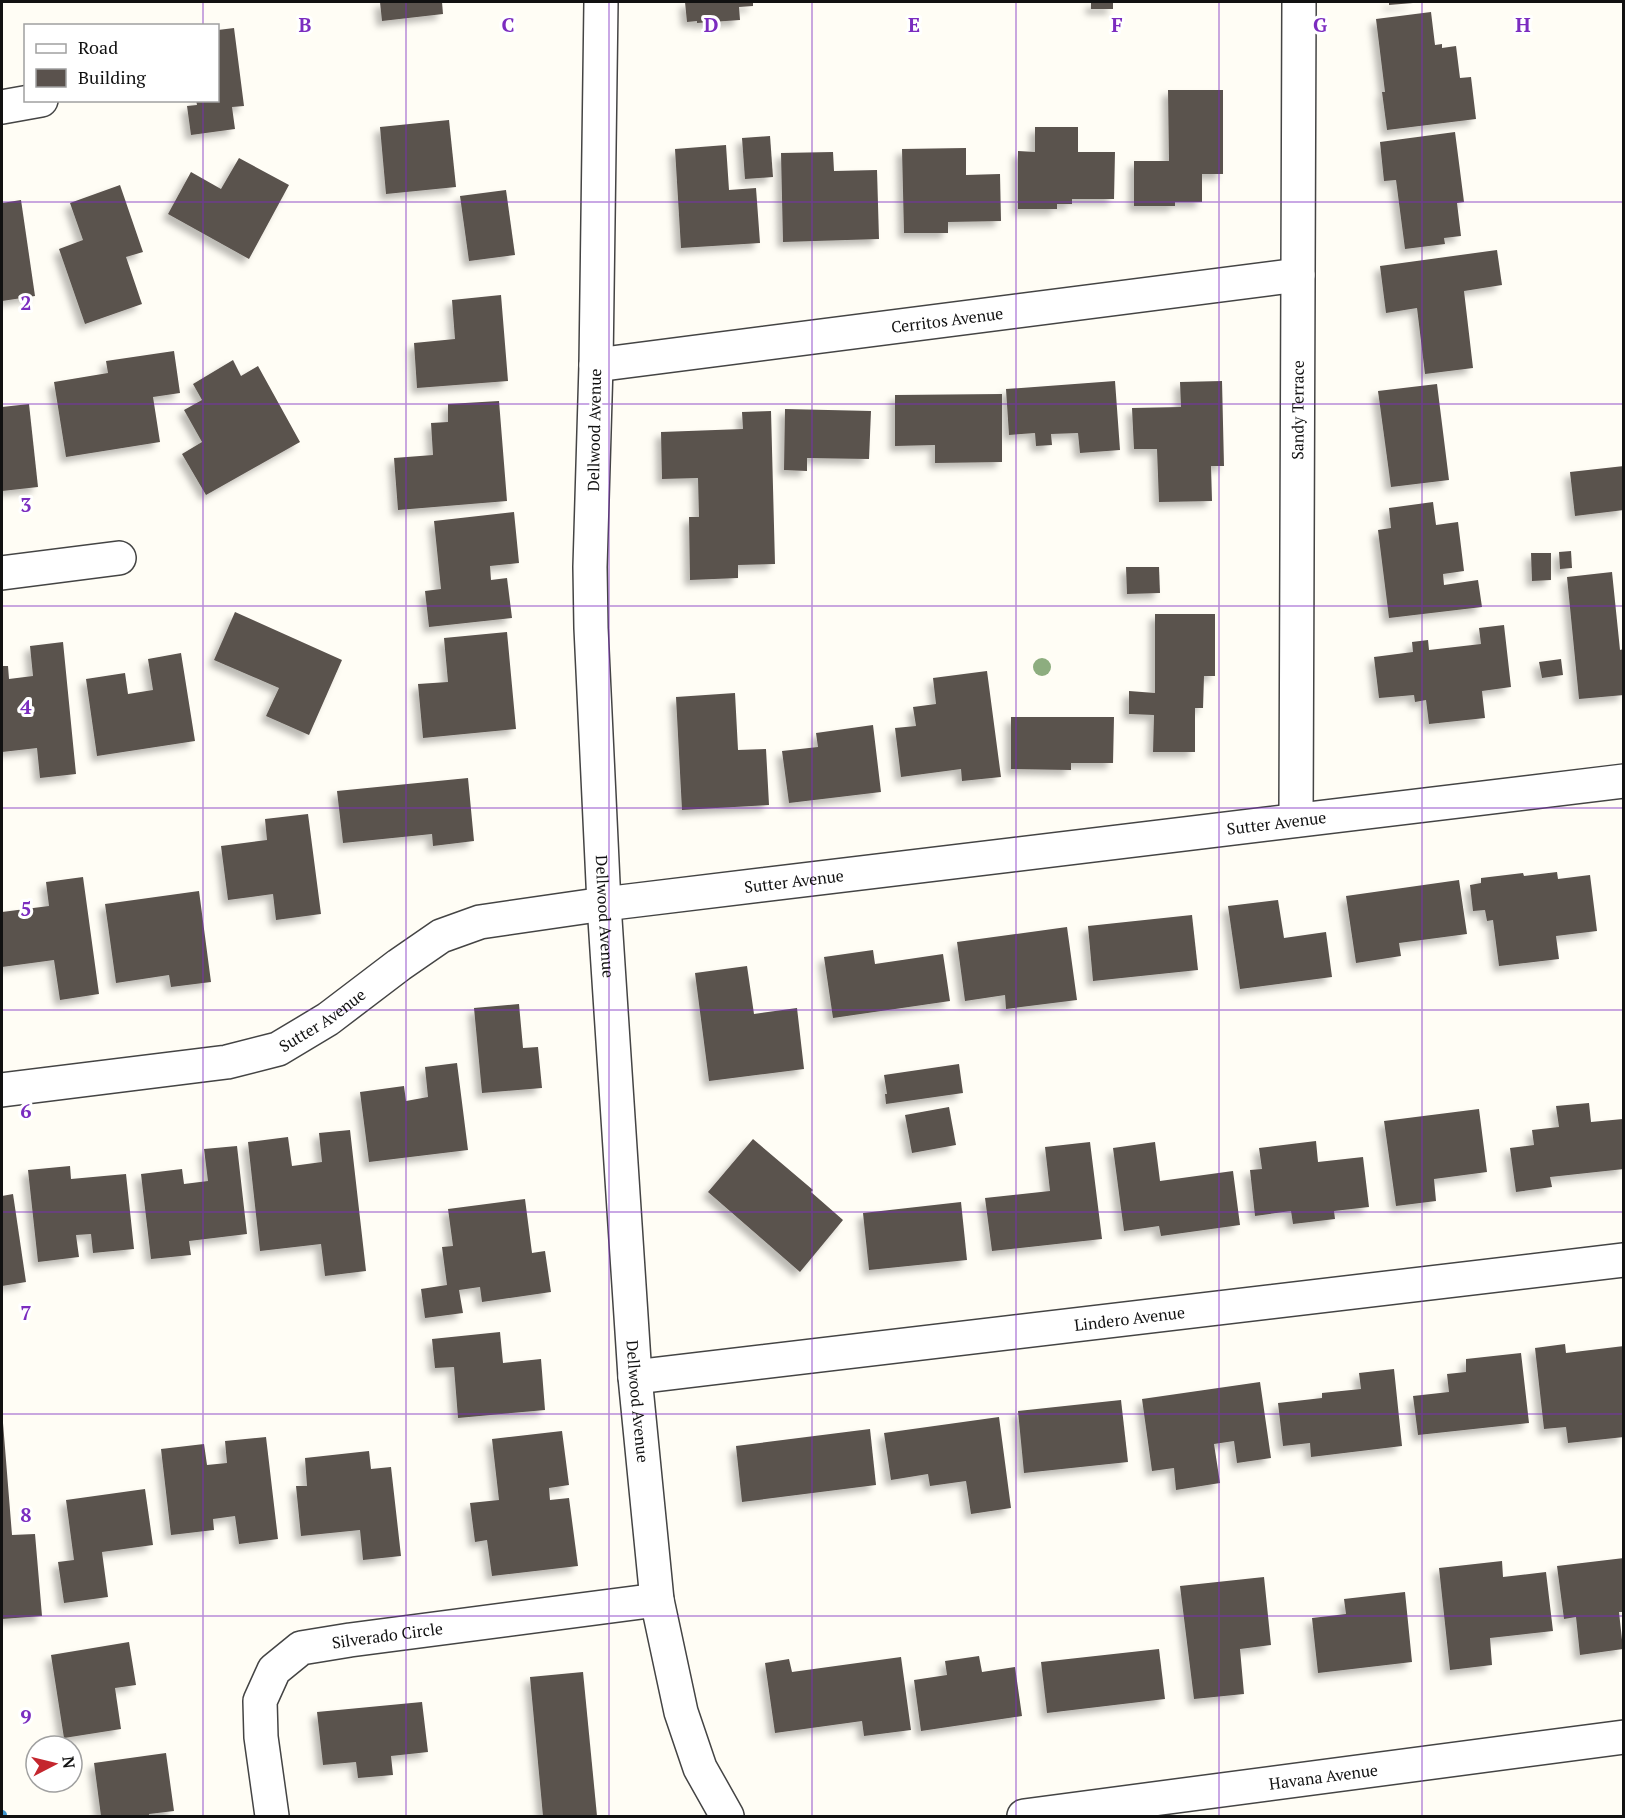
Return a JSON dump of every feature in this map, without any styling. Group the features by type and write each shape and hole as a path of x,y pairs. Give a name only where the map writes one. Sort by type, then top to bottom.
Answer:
{"street":[{"name":"Dellwood Avenue","path":"601,2 596,365 590,567 604,904 635,1377 657,1600 681,1713 700,1768 727,1816"},
{"name":"Sandy Terrace","path":"1296,820 1299,2"},
{"path":"2,107 30,102"},
{"name":"Cerritos Avenue","path":"596,365 1298,275"},
{"path":"2,573 119,558"},
{"name":"Sutter Avenue","path":"2,1090 227,1062 278,1049 328,1019 441,936 480,922 604,904 1623,781"},
{"name":"Lindero Avenue","path":"635,1377 1623,1260"},
{"name":"Silverado Circle","path":"272,1816 261,1737 260,1701 274,1670 301,1648 657,1600"},
{"name":"Havana Avenue","path":"1024,1816 1623,1737"}],"building":[{"path":"380,2 442,2 443,14 382,21"},
{"path":"685,2 753,2 753,6 739,7 740,20 697,23 697,21 687,22"},
{"path":"1091,2 1113,2 1113,9 1091,9"},
{"path":"1389,2 1413,2 1413,3 1389,5"},
{"path":"1431,12 1435,45 1442,44 1442,48 1456,46 1460,78 1471,77 1476,119 1387,130 1376,19"},
{"path":"234,28 244,106 232,107 235,129 191,135 187,106 197,105 196,102 219,102 219,30"},
{"path":"1168,90 1223,90 1223,174 1202,174 1202,202 1175,202 1175,206 1134,206 1134,161 1169,161"},
{"path":"449,120 456,187 386,194 380,127"},
{"path":"1035,127 1078,127 1078,152 1115,152 1114,199 1072,199 1072,204 1057,204 1057,209 1018,209 1018,151 1035,152"},
{"path":"1455,132 1464,202 1457,203 1461,236 1444,238 1445,244 1405,249 1396,180 1384,181 1380,142"},
{"path":"770,136 773,177 745,179 742,138"},
{"path":"726,145 729,190 756,188 760,243 681,248 675,149"},
{"path":"966,148 966,175 1000,174 1001,221 948,222 948,233 904,233 902,149"},
{"path":"833,152 834,171 877,170 879,239 783,242 781,153"},
{"path":"239,158 289,185 249,259 168,214 191,172 221,189"},
{"path":"120,185 143,252 126,257 142,304 85,324 59,249 83,240 70,203"},
{"path":"506,190 515,255 469,261 460,196"},
{"path":"21,200 35,296 2,301 2,203"},
{"path":"1497,250 1502,285 1464,291 1473,368 1425,374 1417,308 1386,313 1380,266"},
{"path":"501,295 508,381 417,388 414,343 455,339 452,300"},
{"path":"174,351 180,393 153,397 160,442 66,457 54,382 108,373 106,361"},
{"path":"233,360 241,376 258,366 300,442 206,495 182,454 202,442 184,410 202,400 193,384"},
{"path":"1115,381 1120,450 1080,453 1078,433 1051,434 1052,445 1036,446 1035,433 1009,435 1006,389"},
{"path":"1222,381 1224,466 1211,466 1212,501 1159,502 1157,449 1134,449 1132,408 1181,407 1180,382"},
{"path":"1437,384 1449,480 1391,487 1378,391"},
{"path":"1002,394 1002,462 935,463 935,445 895,446 895,395"},
{"path":"499,401 507,501 398,510 394,458 433,455 431,423 448,422 448,404"},
{"path":"29,404 38,487 2,491 2,407"},
{"path":"785,409 871,411 869,459 807,458 807,471 784,470"},
{"path":"771,411 775,564 738,565 738,578 690,580 689,517 699,517 698,478 662,479 661,432 743,429 742,412"},
{"path":"1624,466 1624,510 1575,516 1570,472"},
{"path":"1433,502 1436,525 1458,522 1464,571 1443,574 1444,585 1478,580 1482,607 1389,618 1378,530 1391,528 1389,508"},
{"path":"514,512 519,563 490,566 491,580 507,578 512,618 429,627 425,591 441,589 434,521"},
{"path":"1571,551 1572,568 1560,569 1559,552"},
{"path":"1531,553 1551,553 1551,580 1532,581"},
{"path":"1126,567 1159,567 1160,593 1127,594"},
{"path":"1612,572 1620,650 1624,649 1624,695 1579,699 1567,577"},
{"path":"235,612 342,660 309,735 266,716 279,688 214,660"},
{"path":"1155,614 1215,614 1215,676 1204,676 1203,708 1195,708 1195,752 1153,752 1154,715 1129,714 1129,691 1155,693"},
{"path":"1504,625 1511,687 1482,691 1485,718 1429,724 1426,700 1415,702 1414,695 1379,698 1374,657 1413,652 1412,642 1428,640 1429,650 1481,644 1479,628"},
{"path":"507,632 516,729 423,738 418,684 448,682 444,638"},
{"path":"63,642 76,774 40,778 37,748 2,752 2,666 8,666 9,679 33,676 30,646"},
{"path":"181,653 195,741 97,756 86,679 125,673 128,694 153,690 148,659"},
{"path":"1561,659 1563,675 1542,678 1539,662"},
{"path":"987,671 1001,777 962,781 961,769 901,777 895,728 916,726 913,707 936,704 933,678"},
{"path":"735,693 738,750 766,749 769,805 682,810 676,697"},
{"path":"1011,717 1114,717 1113,763 1071,763 1071,770 1011,769"},
{"path":"873,725 881,792 789,803 782,751 818,747 816,733"},
{"path":"468,778 474,841 433,846 432,834 343,843 337,791"},
{"path":"308,814 321,914 276,920 273,894 228,900 221,846 267,840 265,819"},
{"path":"1557,872 1558,879 1590,875 1597,931 1556,936 1559,959 1499,966 1493,920 1487,921 1485,910 1473,911 1470,885 1481,883 1481,878"},
{"path":"83,877 99,994 60,1000 54,960 2,967 2,912 49,906 46,882"},
{"path":"1459,880 1467,934 1399,943 1401,956 1356,963 1346,896"},
{"path":"199,891 211,982 171,987 169,975 116,983 105,904"},
{"path":"1278,900 1284,938 1326,932 1332,977 1240,989 1228,906"},
{"path":"1192,915 1198,970 1093,981 1088,926"},
{"path":"1067,927 1077,1000 1006,1009 1005,995 965,1001 957,942"},
{"path":"873,950 875,964 943,954 950,1001 833,1018 824,957"},
{"path":"747,966 754,1014 797,1008 804,1069 709,1081 695,973"},
{"path":"519,1004 523,1048 538,1047 542,1088 482,1093 474,1008"},
{"path":"457,1063 468,1150 369,1162 360,1092 404,1086 406,1101 428,1097 425,1067"},
{"path":"959,1064 963,1093 886,1104 884,1075"},
{"path":"1589,1103 1591,1122 1623,1119 1624,1169 1550,1177 1552,1187 1516,1192 1510,1148 1534,1145 1532,1130 1559,1127 1556,1106"},
{"path":"949,1107 956,1145 912,1153 905,1115"},
{"path":"1479,1109 1487,1172 1434,1179 1436,1201 1396,1206 1384,1121"},
{"path":"350,1130 366,1271 325,1276 321,1244 260,1251 248,1142 288,1137 292,1166 322,1162 319,1133"},
{"path":"753,1139 813,1190 811,1192 843,1220 800,1272 708,1192"},
{"path":"1316,1141 1318,1162 1363,1157 1369,1207 1334,1211 1335,1219 1293,1224 1291,1211 1255,1216 1250,1170 1262,1169 1259,1148"},
{"path":"1090,1142 1102,1239 992,1251 985,1198 1050,1191 1045,1147"},
{"path":"1155,1142 1160,1181 1233,1171 1240,1225 1161,1236 1159,1226 1124,1231 1113,1148"},
{"path":"237,1146 247,1234 189,1241 191,1255 151,1259 141,1174 182,1169 184,1184 208,1181 204,1149"},
{"path":"70,1166 71,1179 126,1174 134,1249 93,1253 91,1234 76,1235 79,1257 38,1262 28,1170"},
{"path":"13,1194 26,1282 2,1286 2,1196"},
{"path":"525,1199 532,1253 545,1251 551,1292 482,1302 480,1287 459,1290 463,1313 425,1318 421,1289 447,1285 442,1247 453,1246 448,1209"},
{"path":"961,1202 967,1260 869,1270 863,1213"},
{"path":"500,1332 503,1363 541,1359 545,1410 458,1418 454,1367 435,1368 432,1339"},
{"path":"1565,1344 1566,1353 1624,1346 1624,1437 1568,1443 1566,1427 1544,1429 1535,1348"},
{"path":"1521,1353 1529,1423 1418,1435 1413,1396 1449,1392 1447,1374 1466,1372 1466,1359"},
{"path":"1394,1369 1402,1446 1311,1457 1310,1443 1283,1446 1278,1403 1322,1398 1322,1393 1361,1389 1359,1373"},
{"path":"1260,1382 1271,1458 1237,1463 1234,1441 1214,1444 1220,1483 1176,1490 1174,1468 1152,1471 1142,1399"},
{"path":"1121,1400 1128,1462 1024,1473 1018,1411"},
{"path":"999,1417 1011,1508 971,1514 966,1481 930,1486 928,1474 891,1480 884,1433"},
{"path":"2,1423 12,1535 35,1534 42,1616 2,1619"},
{"path":"870,1429 876,1485 742,1502 736,1446"},
{"path":"562,1431 569,1485 549,1488 550,1500 569,1498 578,1566 492,1576 487,1540 475,1542 470,1503 499,1500 492,1439"},
{"path":"266,1437 278,1539 239,1544 235,1516 213,1519 214,1530 171,1535 161,1449 204,1444 207,1465 227,1463 225,1441"},
{"path":"369,1451 371,1469 391,1467 401,1556 363,1560 360,1530 301,1536 296,1486 307,1486 305,1458"},
{"path":"145,1489 153,1545 102,1552 108,1597 64,1603 58,1562 74,1560 66,1500"},
{"path":"1624,1558 1624,1612 1619,1612 1623,1649 1580,1655 1576,1617 1564,1619 1557,1566"},
{"path":"1502,1561 1503,1577 1546,1572 1553,1631 1490,1638 1492,1665 1450,1670 1439,1568"},
{"path":"1264,1577 1271,1645 1240,1649 1244,1694 1194,1699 1180,1586"},
{"path":"1405,1592 1412,1662 1318,1673 1312,1618 1346,1614 1344,1599"},
{"path":"129,1642 136,1685 115,1688 121,1729 84,1735 63,1734 51,1655"},
{"path":"1159,1649 1165,1699 1047,1713 1041,1662"},
{"path":"979,1656 982,1672 1015,1667 1022,1716 921,1731 914,1680 947,1675 945,1661"},
{"path":"901,1657 911,1730 864,1736 862,1721 775,1733 765,1663 789,1659 792,1672"},
{"path":"583,1672 597,1816 543,1816 530,1677"},
{"path":"422,1702 428,1752 391,1756 393,1775 358,1778 356,1762 323,1765 317,1712"},
{"path":"166,1753 174,1811 149,1814 149,1816 101,1816 94,1763"}]}
